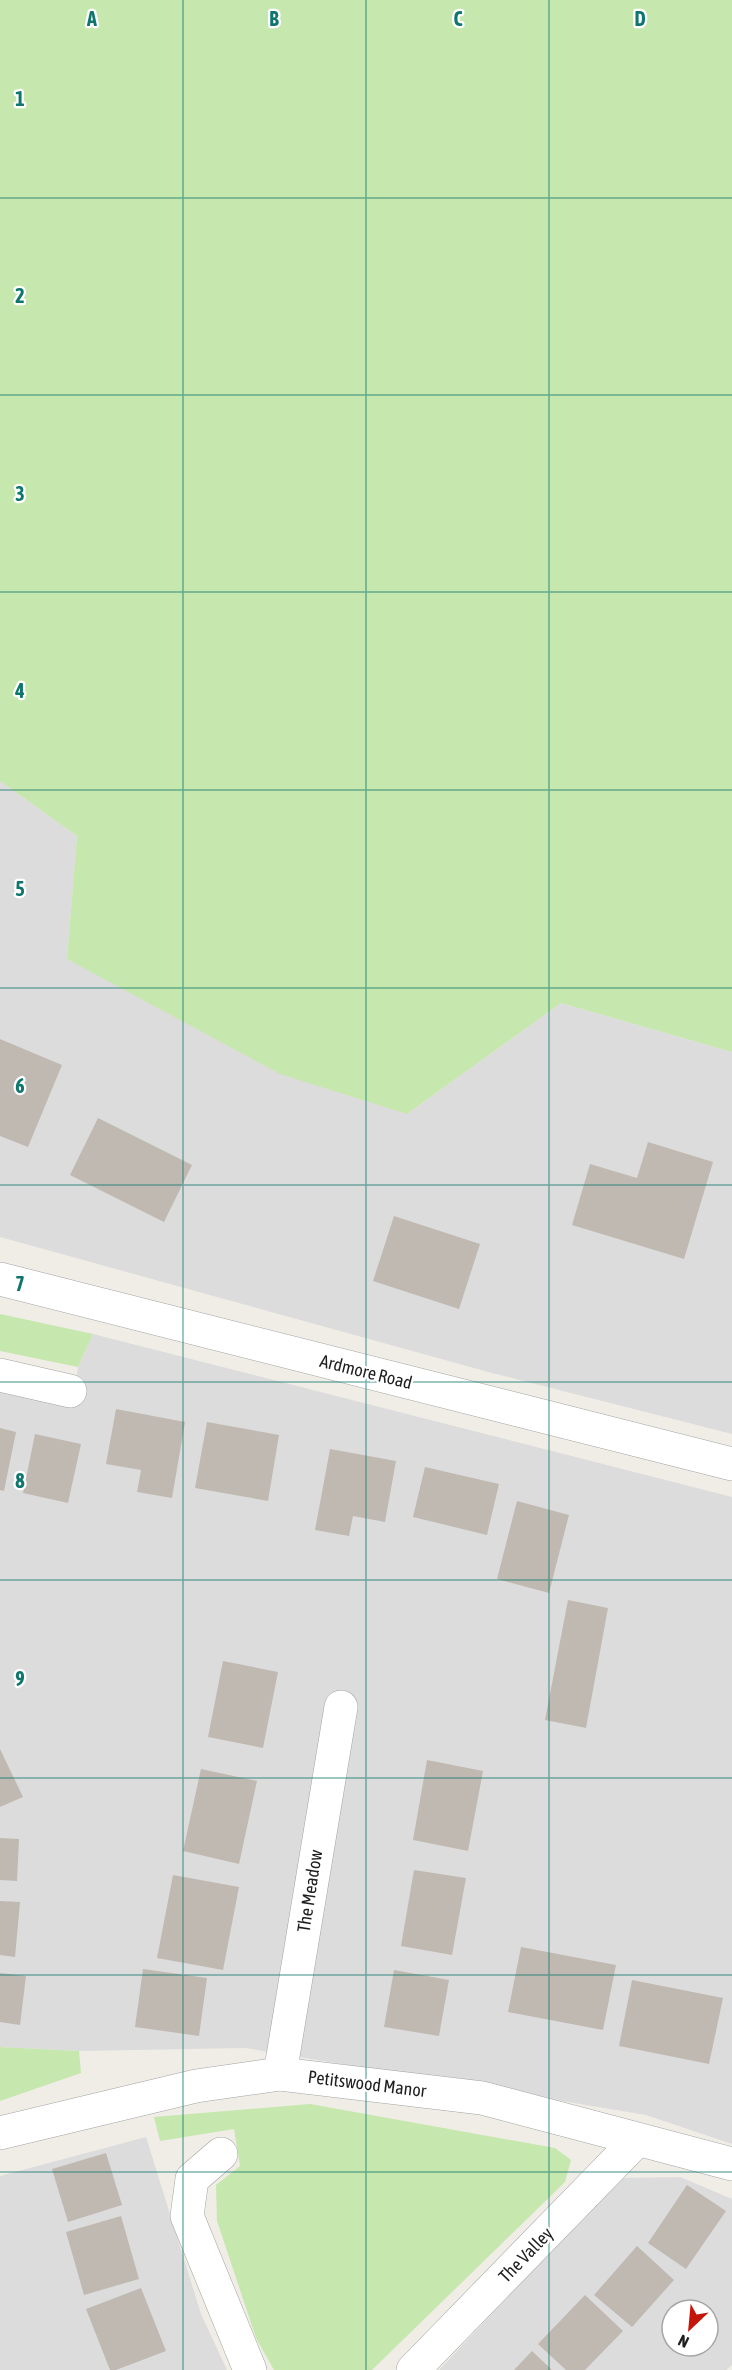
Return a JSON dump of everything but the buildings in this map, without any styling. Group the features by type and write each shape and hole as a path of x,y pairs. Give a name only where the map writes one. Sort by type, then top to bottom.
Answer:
{"street":[{"name":"Ardmore Road","path":"0,1279 732,1464"},
{"path":"0,1375 70,1391"},
{"name":"The Meadow","path":"280,2074 340,1707"},
{"name":"Petitswood Manor","path":"0,2133 196,2086 280,2074 482,2098 732,2164"},
{"name":"The Valley","path":"413,2370 637,2140"},
{"path":"221,2154 192,2179 187,2216 250,2370"}],"shaded area":[{"path":"0,781 77,836 67,959 407,1114 561,1003 732,1052 732,1434 492,1373 0,1237"},
{"path":"93,1334 732,1497 732,2144 646,2115 245,2048 79,2051 0,2047 0,1388 74,1402 78,1367"},
{"path":"146,2137 201,2314 227,2370 0,2370 0,2176"},
{"path":"680,2177 732,2199 732,2365 726,2370 439,2370 620,2178"}],"green space":[{"path":"0,0 732,0 732,1052 561,1003 407,1114 280,1074 67,959 77,836 0,781"},
{"path":"0,1314 93,1334 78,1367 0,1351"},
{"path":"0,2047 79,2051 81,2073 0,2101"},
{"path":"310,2104 555,2148 571,2160 565,2182 372,2370 274,2370 256,2338 217,2221 216,2185 240,2166 234,2129 160,2141 154,2117"}]}
